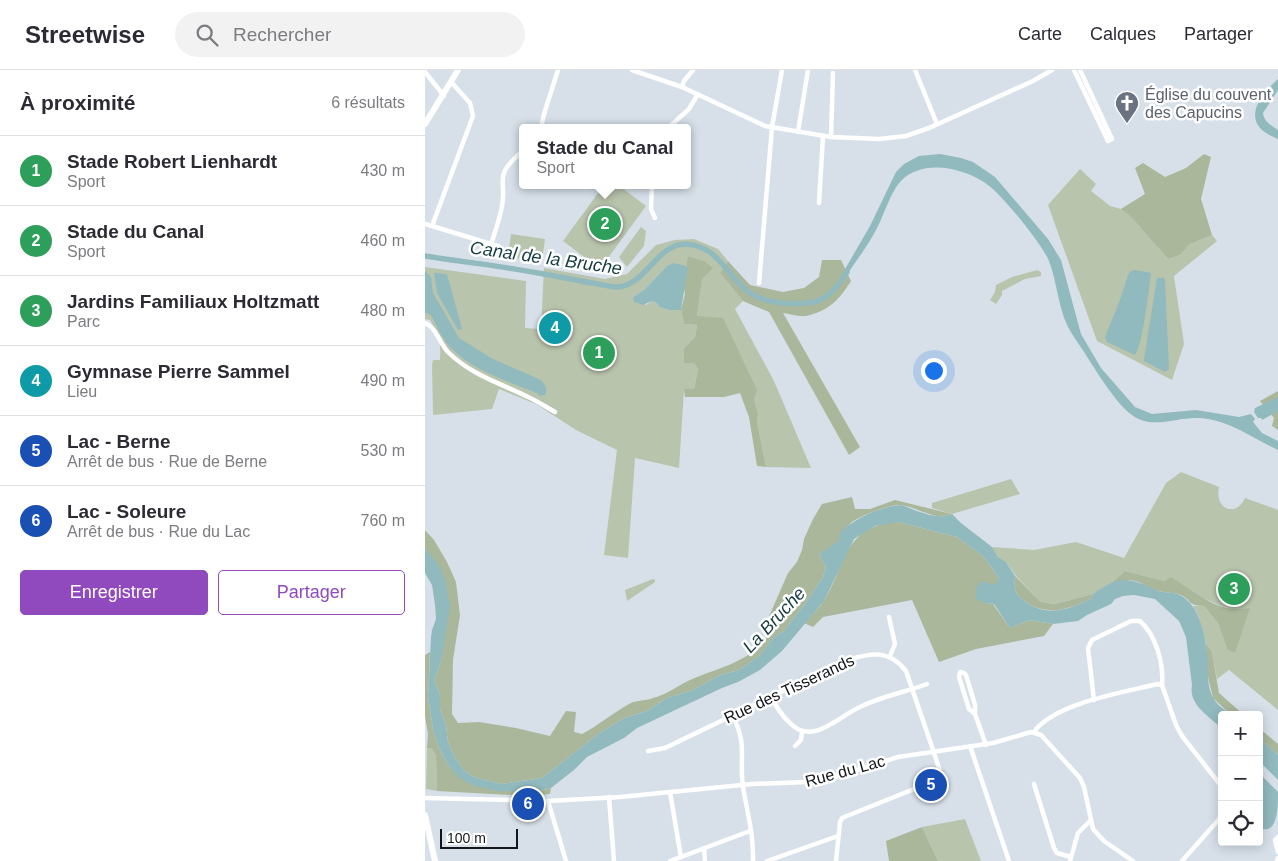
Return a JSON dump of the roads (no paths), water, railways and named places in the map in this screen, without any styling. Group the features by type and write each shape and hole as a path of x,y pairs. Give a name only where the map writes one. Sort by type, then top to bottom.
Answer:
{"main road":[{"path":"425,124 459,70"},
{"path":"425,815 435,861"}],"street":[{"path":"542,124 557,70"},
{"path":"632,70 682,87 750,120 772,127 831,137 890,139 911,135 937,124 1033,81 1052,70"},
{"path":"682,87 684,81 693,70"},
{"path":"759,282 772,127 782,70"},
{"path":"798,132 807,70"},
{"path":"915,70 937,124"},
{"path":"1074,70 1109,141 1112,139 1080,70"},
{"path":"425,72 444,96"},
{"path":"831,137 833,72"},
{"path":"432,226 473,116 470,103 451,83"},
{"path":"672,124 689,109 698,94"},
{"path":"819,204 823,136"},
{"path":"425,224 491,244 502,209 504,170 519,154"},
{"path":"652,189 651,209 655,218"},
{"path":"425,323 431,326 447,351 465,367 497,384 529,397 555,412"},
{"path":"836,861 839,822 845,816 937,779 940,771 906,671 899,662 890,656 895,644 889,617"},
{"path":"1094,700 1088,648 1092,640 1131,621 1140,621 1147,627 1157,646 1163,685 1182,736 1218,782"},
{"name":"Rue des Tisserands","path":"648,751 665,748 847,660 870,654 890,656"},
{"path":"975,714 969,708 959,677 960,672 964,672 966,676 975,704 975,714 986,744"},
{"path":"771,696 783,716 795,729 809,733 861,706 927,684"},
{"path":"1133,861 1100,838 1093,829 1084,787 1080,778 1041,735 1035,732 1046,721 1073,707 1157,684 1163,685"},
{"path":"732,715 741,734 743,785 751,831 753,861"},
{"path":"795,746 801,740 802,732"},
{"name":"Rue du Lac","path":"425,798 548,801 609,798 743,785 800,783 820,780 884,760 933,750 986,744 1035,732"},
{"path":"970,746 1009,861"},
{"path":"1034,784 1057,853 1071,859 1078,833 1090,821"},
{"path":"670,792 681,857"},
{"path":"609,798 614,861"},
{"path":"548,801 566,861"},
{"path":"1182,861 1218,820"},
{"path":"670,861 751,831"},
{"path":"767,861 838,836"},
{"path":"1278,837 1275,840 1278,852"},
{"path":"704,848 705,861"}],"water":[{"path":"1278,79 1278,90 1263,113 1266,121 1278,130 1278,139 1261,129 1255,116 1259,102"},
{"path":"940,154 973,162 995,177 1048,239 1061,260 1081,334 1101,368 1135,407 1152,414 1196,410 1239,417 1251,414 1255,419 1253,422 1262,433 1278,441 1278,450 1230,425 1209,419 1190,418 1164,422 1148,422 1132,415 1125,409 1105,384 1068,327 1049,261 1031,232 995,191 979,179 968,174 944,168 932,168 910,174 901,181 897,185 880,223 866,248 844,279 841,276 870,226 896,172 904,164 919,156"},
{"path":"674,263 688,268 681,310 669,310 659,307 657,303 652,301 643,305 634,302 633,297 644,290 667,266"},
{"path":"425,271 431,277 433,293 459,338 493,359 541,380 546,387 545,395 540,396 537,393 502,380 480,369 469,363 450,347 430,314 425,313"},
{"path":"1131,271 1151,273 1141,340 1135,355 1107,342 1105,337 1128,275"},
{"path":"434,273 447,274 462,329 458,330 437,293"},
{"path":"1157,278 1164,278 1165,280 1169,369 1165,372 1144,361"},
{"path":"1278,397 1278,411 1262,420 1258,418 1254,412 1255,408"},
{"path":"901,505 933,516 952,514 992,547 998,557 1006,562 1015,576 1015,587 1018,595 1031,606 1040,609 1057,610 1075,606 1092,598 1093,594 1102,588 1124,580 1138,582 1159,591 1182,596 1194,609 1202,626 1206,644 1210,690 1217,704 1226,711 1218,711 1218,725 1201,710 1193,698 1186,637 1179,621 1155,599 1134,595 1123,596 1078,621 1053,624 1029,620 1010,628 994,604 976,599 976,587 982,581 994,585 999,578 983,556 957,537 899,522 875,526 854,539 824,601 782,651 760,670 637,728 624,738 587,757 551,788 536,792 497,791 472,785 458,777 449,766 439,748 433,729 428,696 431,637 436,619 432,585 425,573 425,548 438,564 445,579 450,607 441,662 434,680 440,695 440,709 446,725 448,742 455,758 464,770 472,776 502,784 542,778 598,734 624,718 647,711 667,698 693,690 720,675 739,670 759,656 774,637 784,631 823,577 826,567 819,554 839,541 840,532 853,522 868,514"},
{"path":"1263,742 1278,755 1278,780 1263,765"},
{"path":"1263,777 1278,792 1276,819 1270,828 1263,829"}],"waterway":[{"name":"Canal de la Bruche","path":"425,256 510,268 617,287 627,285 636,280 667,251 676,246 686,244 707,250 742,286 757,297 776,302 798,304 824,298 837,286 847,272"}],"place":[{"name":"Église du couvent des Capucins","path":"1127,124"},
{"name":"Stade du Canal","path":"605,224"},
{"name":"Gymnase Pierre Sammel","path":"555,328"},
{"name":"Stade Robert Lienhardt","path":"599,353"},
{"name":"Jardins Familiaux Holtzmatt","path":"1234,589"},
{"name":"Lac - Berne","path":"931,785"},
{"name":"Lac - Soleure","path":"528,804"}],"water label":[{"name":"La Bruche","path":"774,620"}]}
